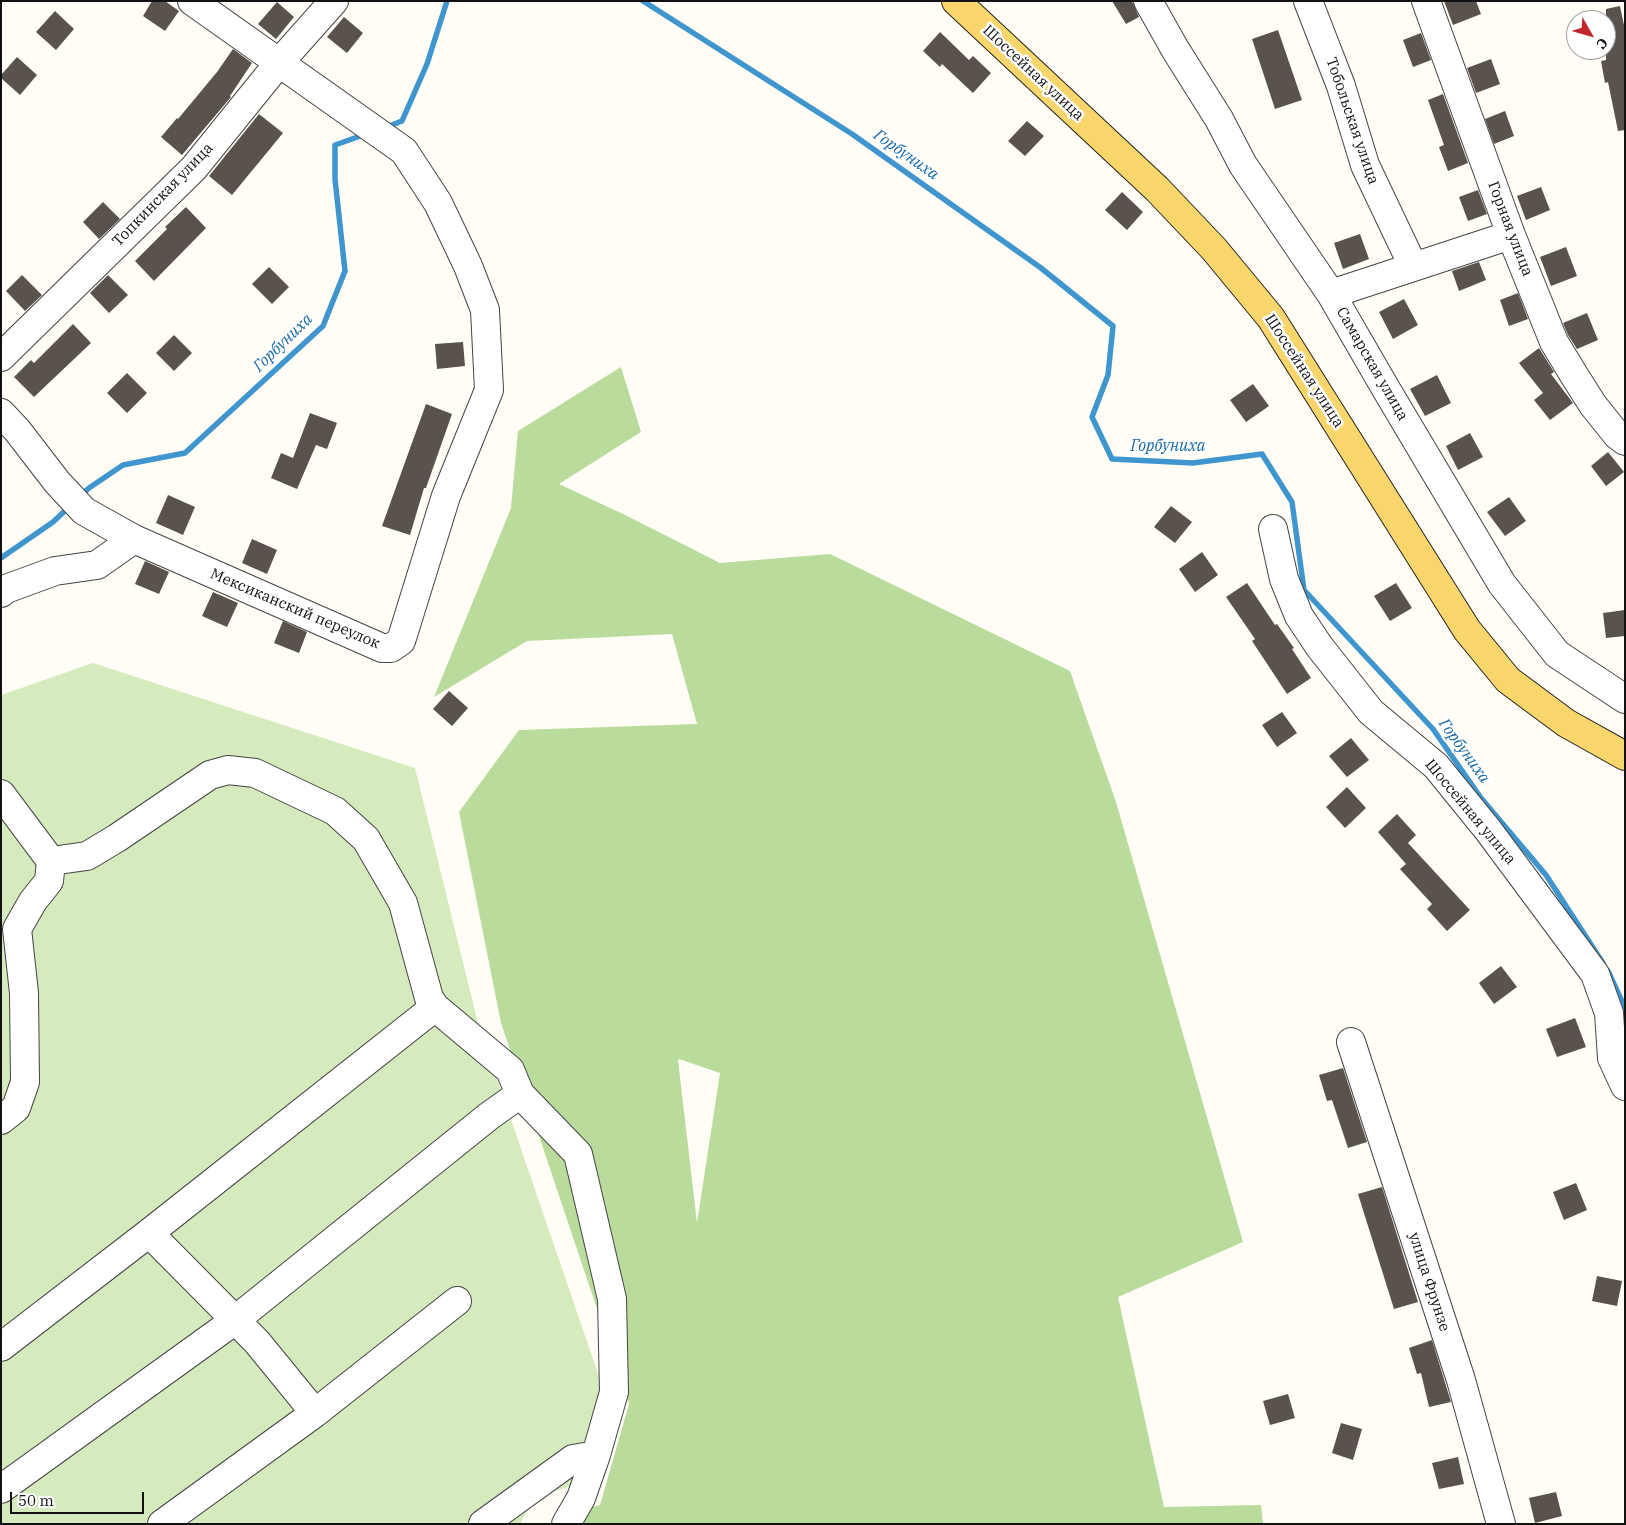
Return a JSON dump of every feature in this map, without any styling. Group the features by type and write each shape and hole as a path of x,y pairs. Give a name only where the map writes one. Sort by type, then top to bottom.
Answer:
{"main road":[{"name":"Шоссейная улица","path":"956,1 1157,189 1214,249 1271,318 1468,630 1508,680 1566,722 1625,756"}],"street":[{"path":"192,1 278,64"},
{"name":"Топкинская улица","path":"1,357 194,168 278,64 334,1"},
{"name":"Самарская улица","path":"1148,1 1175,50 1219,119 1243,165 1331,294 1502,584 1557,654 1625,699"},
{"name":"Тобольская улица","path":"1308,1 1341,86 1365,165 1414,266"},
{"name":"Горная улица","path":"1426,1 1511,235 1554,342 1594,405 1617,435 1625,441"},
{"name":"Мексиканский переулок","path":"1,413 17,430 57,482 84,511 134,539 382,648 391,648 401,642 446,496 489,390 485,310 468,266 438,202 404,151 278,64"},
{"path":"1331,294 1511,235"},
{"name":"Шоссейная улица","path":"1273,529 1284,579 1299,616 1319,646 1371,712 1436,766 1488,830 1595,974 1617,1009 1612,1058 1625,1086"},
{"path":"1,593 6,589 55,571 97,565 134,539"},
{"path":"51,860 87,856 210,775 228,770 255,773 335,811 366,839 403,903 430,998 435,1008 510,1070 520,1094 578,1154 612,1299 614,1392 596,1455 581,1498 566,1524"},
{"path":"1,794 51,860 49,881 33,901 17,929 24,993 26,1082 16,1108 1,1120"},
{"path":"1,1347 435,1008"},
{"name":"улица Фрунзе","path":"1352,1042 1461,1380 1501,1524"},
{"path":"1,1489 234,1321 489,1116 520,1094"},
{"path":"149,1233 256,1342 315,1413"},
{"path":"162,1524 315,1413 457,1301"},
{"path":"483,1524 573,1459 596,1455"}],"green space":[{"path":"621,367 641,432 559,484 720,563 830,554 1070,671 1116,802 1243,1242 1118,1297 1164,1507 1261,1505 1263,1524 554,1524 559,1515 600,1505 629,1404 501,1023 459,812 519,730 697,724 672,634 527,641 434,697 511,508 518,431","holes":["678,1060 720,1073 697,1223"]},
{"path":"93,663 415,768 478,1023 607,1400 585,1482 535,1497 520,1524 1,1524 1,695"}],"building":[{"path":"152,1 165,1 179,11 165,31 143,16"},
{"path":"1112,1 1132,1 1139,17 1126,24"},
{"path":"1444,1 1476,1 1481,14 1453,25"},
{"path":"277,2 294,17 276,39 258,24"},
{"path":"1620,6 1625,30 1625,130 1618,131 1608,82 1605,83 1601,61 1616,60 1616,10 1606,9"},
{"path":"55,11 74,29 56,50 36,32"},
{"path":"344,17 363,33 347,53 327,37"},
{"path":"1278,30 1302,100 1275,109 1252,39"},
{"path":"940,32 969,60 973,56 991,73 973,93 942,64 940,67 923,51"},
{"path":"1421,33 1431,60 1413,67 1403,40"},
{"path":"233,49 252,63 231,97 182,155 161,137 217,72"},
{"path":"17,57 37,75 20,95 1,78 1,75"},
{"path":"1491,59 1500,84 1476,93 1467,68"},
{"path":"1443,94 1468,163 1448,171 1439,147 1444,145 1428,100"},
{"path":"1505,111 1514,136 1494,144 1485,119"},
{"path":"259,114 283,133 232,195 209,176"},
{"path":"1027,121 1044,136 1025,156 1008,141"},
{"path":"1541,187 1550,210 1526,220 1517,196"},
{"path":"1478,190 1487,214 1468,221 1459,197"},
{"path":"1122,192 1143,212 1127,230 1105,210"},
{"path":"103,202 120,219 99,239 83,222"},
{"path":"186,207 206,228 154,281 135,261 167,229 165,227"},
{"path":"1360,234 1369,259 1343,269 1334,243"},
{"path":"1566,247 1577,276 1551,286 1540,257"},
{"path":"1479,262 1486,280 1459,291 1452,271"},
{"path":"269,267 289,287 272,304 252,284"},
{"path":"22,275 42,295 25,311 6,291"},
{"path":"108,275 128,295 109,313 90,293"},
{"path":"1518,293 1528,319 1509,326 1500,300"},
{"path":"1404,299 1418,325 1393,339 1379,312"},
{"path":"1587,313 1598,340 1577,349 1563,323"},
{"path":"73,324 91,343 34,397 14,377 31,360 34,363"},
{"path":"174,335 192,353 174,371 156,353"},
{"path":"463,342 465,366 437,369 435,344"},
{"path":"1539,348 1554,372 1551,374 1573,403 1550,420 1534,400 1543,393 1519,363"},
{"path":"127,373 147,393 127,413 107,393"},
{"path":"1437,375 1451,403 1425,416 1410,389"},
{"path":"1253,384 1269,406 1246,422 1230,400"},
{"path":"426,404 452,414 426,488 424,488 410,535 382,526"},
{"path":"310,413 337,423 327,449 316,445 297,489 271,478 281,453 293,458"},
{"path":"1470,433 1483,457 1458,470 1446,446"},
{"path":"1608,452 1624,472 1606,486 1591,466"},
{"path":"168,495 195,507 183,535 156,523"},
{"path":"1509,497 1526,521 1505,536 1487,512"},
{"path":"1171,506 1192,522 1175,543 1154,527"},
{"path":"252,539 277,550 267,574 242,563"},
{"path":"1202,552 1218,575 1195,592 1179,569"},
{"path":"145,561 169,572 159,594 135,584"},
{"path":"1247,583 1275,625 1277,624 1294,648 1292,649 1311,678 1287,694 1252,641 1255,639 1226,597"},
{"path":"1396,583 1412,608 1390,621 1374,596"},
{"path":"213,592 238,603 227,627 202,616"},
{"path":"1625,610 1625,636 1606,638 1603,613"},
{"path":"283,621 307,632 299,653 274,643"},
{"path":"449,691 468,708 452,726 433,709"},
{"path":"1282,712 1297,733 1277,747 1262,725"},
{"path":"1351,738 1369,760 1347,777 1329,756"},
{"path":"1347,787 1366,808 1345,828 1326,807"},
{"path":"1397,814 1416,835 1408,843 1470,910 1447,931 1427,909 1432,904 1400,869 1406,864 1378,832"},
{"path":"1501,966 1517,987 1494,1004 1479,983"},
{"path":"1575,1018 1586,1047 1557,1057 1546,1029"},
{"path":"1343,1068 1367,1142 1348,1148 1332,1100 1327,1101 1319,1075"},
{"path":"1576,1183 1587,1210 1564,1220 1553,1192"},
{"path":"1382,1187 1418,1302 1394,1309 1358,1194"},
{"path":"1597,1276 1622,1281 1617,1306 1592,1301"},
{"path":"1432,1340 1451,1402 1429,1407 1421,1373 1417,1374 1409,1348"},
{"path":"1288,1394 1295,1418 1270,1425 1263,1401"},
{"path":"1341,1423 1362,1429 1353,1460 1332,1453"},
{"path":"1458,1457 1464,1484 1439,1489 1432,1463"},
{"path":"1556,1492 1562,1516 1535,1523 1529,1498"}],"waterway":[{"name":"Горбуниха","path":"384,128 402,121 427,64 447,1"},
{"name":"Горбуниха","path":"643,1 852,134 1041,268 1113,326 1108,375 1092,417 1112,459 1193,463 1262,454 1292,502 1304,590 1433,729 1481,798 1546,875 1603,963"},
{"name":"Горбуниха","path":"79,497 123,465 185,453 323,326 345,271 335,179 335,145 366,134"},
{"name":"Горбуниха","path":"1,558 53,522 69,507"},
{"name":"Горбуниха","path":"1608,971 1625,1008"}]}
